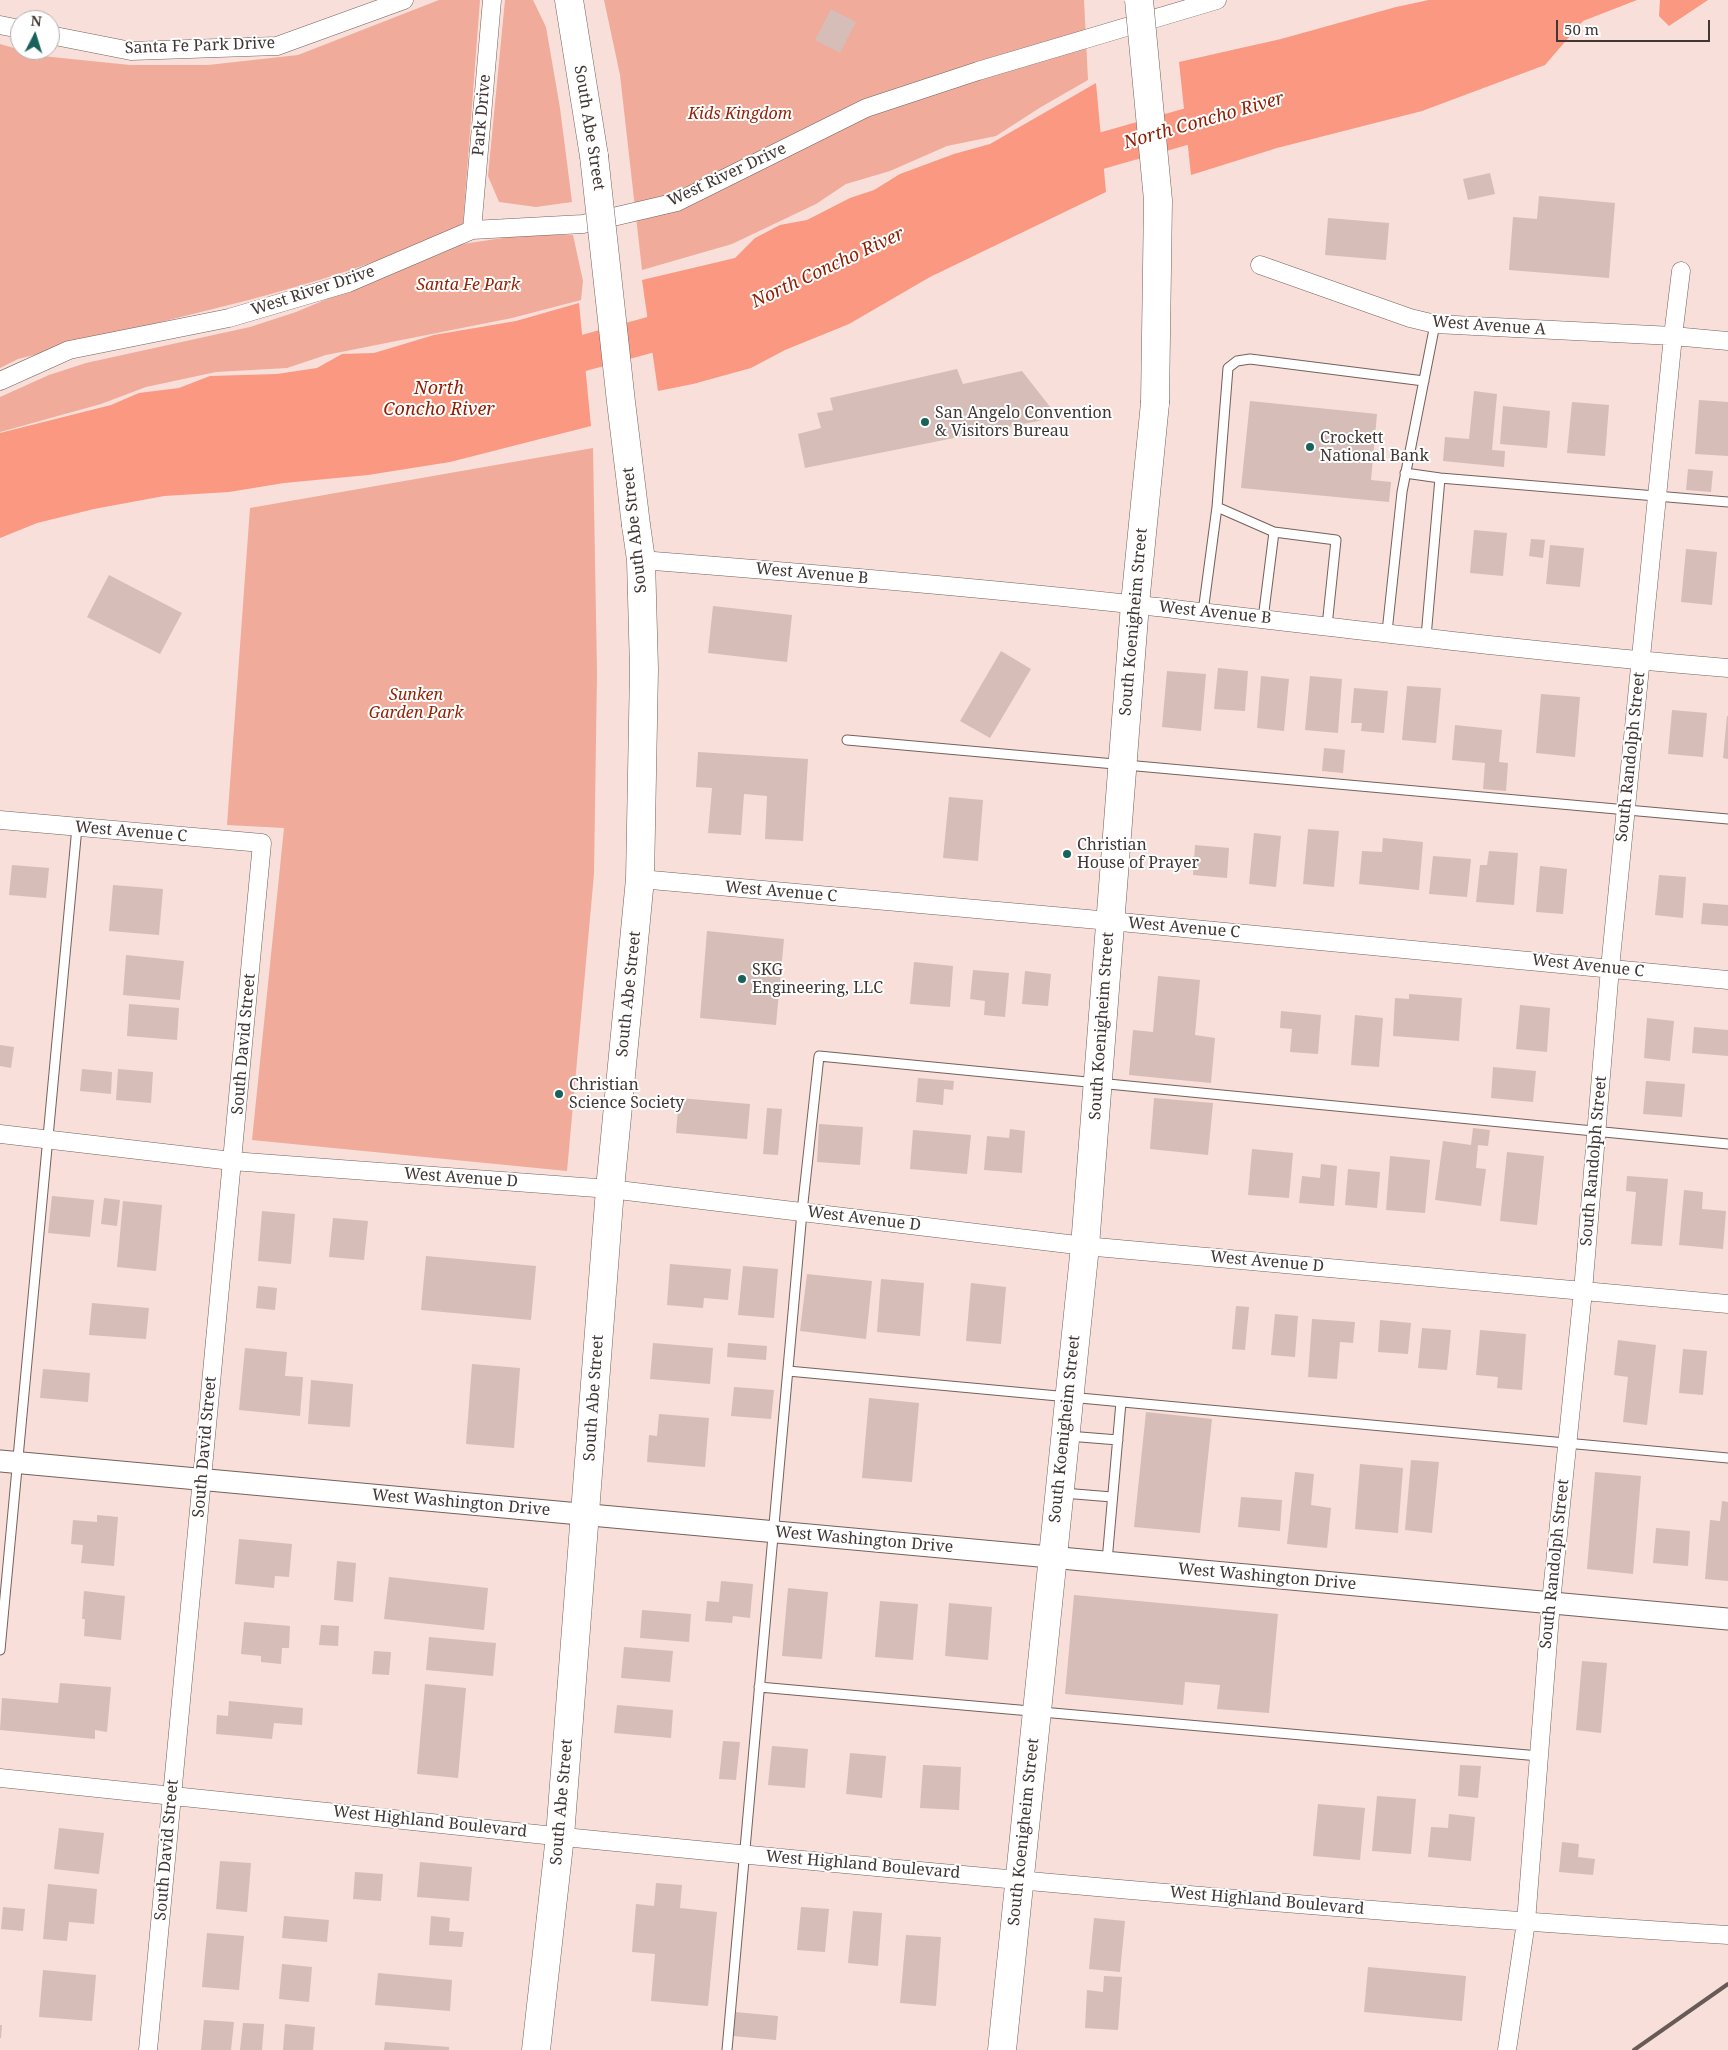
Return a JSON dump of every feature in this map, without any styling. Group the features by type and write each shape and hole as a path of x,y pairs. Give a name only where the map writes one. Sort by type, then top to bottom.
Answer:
{"main road":[{"name":"South Abe Street","path":"536,2050 560,1836 610,1190 640,879 644,669 642,560 620,402 606,253 594,156 569,0"},
{"name":"South Koenigheim Street","path":"1002,2050 1085,1246 1135,604 1155,403 1158,200 1139,0"}],"street":[{"name":"Santa Fe Park Drive","path":"60,37 131,51 277,46 404,0"},
{"name":"Park Drive","path":"472,230 492,0"},
{"name":"West River Drive","path":"0,380 69,350 229,318 348,283 472,230 583,224 677,202 866,108 978,71 1217,0"},
{"name":"West Avenue A","path":"1260,264 1410,318 1436,324 1673,336 1728,342"},
{"name":"South Randolph Street","path":"1507,2050 1526,1922 1551,1602 1583,1291 1610,968 1681,271"},
{"name":"West Avenue B","path":"642,560 794,572 1135,604 1426,637 1728,668"},
{"name":"West Avenue C","path":"0,820 262,843"},
{"name":"South David Street","path":"148,2050 262,843"},
{"name":"West Avenue C","path":"640,879 1110,921 1728,980"},
{"name":"West Avenue D","path":"0,1134 48,1138 232,1161 610,1190 1085,1246 1728,1304"},
{"name":"West Washington Drive","path":"9,1462 1728,1619"},
{"name":"West Highland Boulevard","path":"0,1778 172,1794 560,1836 1020,1880 1526,1922 1728,1935"}],"lane":[{"path":"1387,632 1405,473 1436,324"},
{"path":"1203,612 1216,507 1228,368 1237,361 1250,359 1424,381"},
{"path":"1405,473 1440,478 1728,502"},
{"path":"1426,637 1440,478"},
{"path":"1216,507 1274,532 1336,540 1328,626"},
{"path":"1263,619 1274,532"},
{"path":"847,740 1728,819"},
{"path":"0,1650 9,1462 48,1138 77,827"},
{"path":"726,2050 802,1212 819,1056 1728,1144"},
{"path":"788,1371 1728,1458"},
{"path":"1106,1562 1121,1402"},
{"path":"1065,1436 1118,1440"},
{"path":"1059,1492 1112,1497"},
{"path":"759,1687 1539,1756"}],"green space":[{"path":"439,0 480,0 463,224 427,241 317,281 18,359 0,368 0,44 10,47 10,60 60,60 60,58 130,65 208,65 298,55"},
{"path":"505,0 533,0 546,27 560,108 572,202 536,207 499,202 488,176"},
{"name":"Kids Kingdom","path":"604,0 1084,0 1088,80 996,136 947,146 890,171 846,184 816,204 732,244 642,270 620,75"},
{"name":"Santa Fe Park","path":"523,235 573,235 583,281 581,300 512,318 326,355 287,368 216,372 146,387 101,404 0,432 0,397 49,375 86,363 250,327 296,312 456,245"},
{"name":"Sunken Garden Park","path":"593,448 597,672 594,874 567,1171 252,1140 284,828 227,825 250,508"}],"water":[{"name":"North Concho River","path":"1429,0 1637,0 1583,21 1545,65 1422,111 1277,148 1191,175 1179,62 1281,39 1396,7"},
{"path":"1660,0 1708,0 1669,26 1659,16"},
{"name":"North Concho River","path":"1096,83 1106,192 930,277 849,324 785,350 751,368 693,384 658,391 642,280 735,258 755,238 780,225 807,220 850,198 874,190 900,174 954,154 990,144"},
{"name":"North Concho River","path":"579,303 591,426 450,462 368,475 284,483 229,492 164,496 94,509 37,523 0,538 0,433 111,405 139,393 179,388 210,376 277,374 317,368 342,354 374,353 434,335 516,321"}],"building":[{"path":"831,9 856,22 840,53 815,40"},
{"path":"1490,173 1495,194 1468,200 1463,179"},
{"path":"1539,196 1615,203 1609,278 1509,270 1513,217 1537,219"},
{"path":"1328,218 1389,223 1386,260 1325,255"},
{"name":"San Angelo Convention & Visitors Bureau","path":"957,369 963,384 1022,371 1058,417 805,468 798,434 821,428 817,413 833,410 830,398"},
{"path":"1474,391 1497,394 1492,450 1505,451 1504,467 1443,461 1445,437 1469,439"},
{"path":"1699,400 1728,402 1728,456 1695,454"},
{"name":"Crockett National Bank","path":"1250,401 1377,414 1371,480 1391,482 1389,502 1241,488"},
{"path":"1572,402 1609,405 1605,456 1567,453"},
{"path":"1503,406 1550,411 1547,448 1500,444"},
{"path":"1688,469 1713,471 1711,492 1686,490"},
{"path":"1474,530 1507,533 1503,576 1470,573"},
{"path":"1531,539 1545,540 1543,558 1529,556"},
{"path":"1550,545 1584,548 1580,587 1546,584"},
{"path":"1686,549 1717,552 1712,605 1681,602"},
{"path":"109,575 182,613 160,654 87,617"},
{"path":"713,606 792,615 787,662 708,653"},
{"path":"1001,651 1031,669 990,738 960,721"},
{"path":"1218,668 1248,671 1245,711 1214,709"},
{"path":"1167,671 1206,674 1201,731 1162,727"},
{"path":"1261,676 1289,679 1284,731 1257,728"},
{"path":"1310,676 1342,679 1338,733 1305,730"},
{"path":"1407,686 1441,688 1436,743 1402,740"},
{"path":"1354,688 1388,691 1384,733 1361,731 1362,723 1351,723"},
{"path":"1541,694 1580,697 1575,757 1536,753"},
{"path":"1672,710 1707,713 1703,757 1668,754"},
{"path":"1728,716 1728,759 1723,758"},
{"path":"1455,725 1502,730 1499,762 1508,763 1506,791 1483,789 1485,763 1452,760"},
{"path":"1324,748 1345,750 1343,773 1322,771"},
{"path":"698,752 808,759 803,841 765,839 767,796 744,794 741,835 708,833 712,788 696,787"},
{"path":"949,797 983,800 978,861 943,858"},
{"path":"1308,829 1339,831 1334,887 1303,884"},
{"path":"1254,833 1281,836 1276,887 1249,884"},
{"path":"1383,838 1423,842 1419,890 1359,884 1362,851 1382,852"},
{"path":"1195,845 1229,848 1227,878 1193,875"},
{"path":"1489,851 1518,853 1514,905 1476,902 1480,865 1487,865"},
{"path":"1433,856 1471,859 1467,897 1429,894"},
{"path":"12,865 49,868 46,898 9,895"},
{"path":"1540,866 1567,869 1563,914 1536,912"},
{"path":"1659,875 1686,877 1683,918 1655,915"},
{"path":"113,885 163,889 159,935 109,931"},
{"path":"1703,903 1728,905 1728,926 1701,924"},
{"name":"SKG Engineering, LLC","path":"707,931 784,939 776,1025 700,1018"},
{"path":"126,955 184,961 180,1000 123,995"},
{"path":"914,962 953,966 950,1007 910,1004"},
{"path":"973,970 1009,973 1005,1017 984,1015 985,1001 970,999"},
{"path":"1025,971 1051,974 1048,1006 1022,1004"},
{"path":"1158,976 1200,980 1195,1035 1215,1038 1211,1083 1129,1075 1133,1030 1153,1032"},
{"path":"1409,994 1462,998 1459,1041 1393,1036 1395,998 1409,999"},
{"path":"129,1004 179,1008 177,1040 127,1036"},
{"path":"1520,1005 1550,1008 1547,1052 1516,1049"},
{"path":"1281,1011 1321,1015 1318,1054 1290,1052 1292,1029 1280,1028"},
{"path":"1355,1015 1383,1018 1379,1067 1351,1065"},
{"path":"1647,1018 1674,1021 1670,1061 1644,1058"},
{"path":"1694,1027 1728,1030 1728,1056 1692,1053"},
{"path":"0,1045 14,1047 11,1068 0,1066"},
{"path":"1493,1067 1536,1071 1533,1102 1491,1098"},
{"path":"82,1069 112,1072 111,1094 80,1091"},
{"path":"118,1069 153,1072 151,1103 116,1100"},
{"path":"918,1078 954,1081 953,1090 944,1089 943,1105 916,1102"},
{"path":"1646,1081 1685,1084 1682,1117 1643,1114"},
{"path":"679,1098 750,1104 747,1139 676,1133"},
{"path":"1154,1098 1213,1103 1208,1155 1150,1149"},
{"path":"767,1108 782,1109 778,1155 763,1154"},
{"path":"819,1124 863,1127 860,1165 817,1162"},
{"path":"1473,1128 1490,1130 1488,1146 1478,1145 1476,1168 1486,1169 1481,1206 1435,1200 1443,1141 1471,1145"},
{"path":"1010,1129 1025,1131 1022,1173 984,1170 987,1136 1009,1138"},
{"path":"913,1130 971,1135 967,1174 910,1169"},
{"path":"1252,1149 1293,1153 1289,1198 1248,1195"},
{"path":"1507,1152 1544,1156 1537,1225 1500,1221"},
{"path":"1390,1156 1430,1160 1425,1213 1386,1210"},
{"path":"1321,1164 1337,1166 1334,1206 1299,1203 1302,1176 1320,1178"},
{"path":"1348,1169 1380,1172 1377,1208 1345,1205"},
{"path":"1627,1176 1668,1179 1662,1246 1631,1244 1636,1192 1626,1191"},
{"path":"1684,1190 1703,1192 1702,1209 1726,1211 1723,1249 1679,1245"},
{"path":"52,1196 94,1200 90,1237 48,1233"},
{"path":"104,1198 120,1200 117,1226 101,1224"},
{"path":"123,1201 162,1205 156,1271 117,1267"},
{"path":"262,1211 295,1214 291,1264 258,1261"},
{"path":"333,1218 368,1221 364,1260 329,1257"},
{"path":"426,1256 536,1266 531,1320 421,1310"},
{"path":"670,1264 731,1269 728,1300 704,1298 703,1308 667,1305"},
{"path":"743,1266 778,1269 774,1318 738,1315"},
{"path":"807,1274 872,1281 866,1339 800,1331"},
{"path":"881,1279 924,1283 920,1336 877,1332"},
{"path":"971,1283 1006,1287 1001,1344 966,1341"},
{"path":"258,1286 277,1288 275,1310 256,1308"},
{"path":"92,1303 149,1308 146,1339 89,1335"},
{"path":"1236,1306 1249,1307 1245,1350 1232,1349"},
{"path":"1275,1314 1298,1316 1295,1357 1271,1355"},
{"path":"1312,1319 1355,1322 1353,1343 1340,1342 1337,1379 1308,1377"},
{"path":"1380,1320 1411,1323 1408,1354 1378,1352"},
{"path":"1422,1328 1451,1330 1447,1370 1418,1368"},
{"path":"1480,1330 1526,1334 1522,1390 1497,1388 1498,1377 1476,1375"},
{"path":"1618,1340 1656,1345 1647,1425 1623,1422 1628,1377 1614,1375"},
{"path":"653,1343 713,1348 710,1384 650,1379"},
{"path":"728,1343 767,1346 766,1360 727,1357"},
{"path":"245,1348 287,1352 285,1376 303,1377 300,1416 239,1410"},
{"path":"1683,1349 1707,1351 1703,1395 1679,1393"},
{"path":"472,1364 520,1368 514,1448 466,1444"},
{"path":"43,1369 90,1373 88,1402 40,1398"},
{"path":"311,1380 353,1384 350,1427 308,1424"},
{"path":"734,1387 774,1390 771,1419 731,1416"},
{"path":"869,1398 919,1403 912,1482 862,1478"},
{"path":"1146,1412 1212,1419 1200,1533 1134,1527"},
{"path":"659,1414 709,1418 705,1467 647,1462 649,1435 657,1436"},
{"path":"1411,1460 1439,1462 1432,1533 1405,1530"},
{"path":"1360,1464 1403,1468 1398,1533 1355,1529"},
{"path":"1295,1472 1314,1474 1311,1505 1331,1508 1327,1548 1287,1544"},
{"path":"1595,1472 1641,1476 1633,1574 1587,1569"},
{"path":"1241,1497 1282,1500 1280,1531 1238,1527"},
{"path":"1722,1501 1728,1502 1728,1581 1705,1579 1710,1520 1720,1521"},
{"path":"97,1515 118,1517 114,1566 81,1563 83,1545 71,1544 73,1520 97,1522"},
{"path":"1656,1528 1690,1531 1688,1566 1653,1563"},
{"path":"239,1539 292,1544 289,1577 275,1576 274,1588 235,1584"},
{"path":"337,1561 356,1563 353,1602 334,1600"},
{"path":"389,1577 488,1588 484,1630 384,1619"},
{"path":"721,1581 753,1584 750,1618 733,1616 732,1623 705,1621 707,1601 719,1602"},
{"path":"788,1588 828,1592 822,1659 782,1656"},
{"path":"84,1591 125,1596 121,1640 84,1636 85,1619 82,1619"},
{"path":"1074,1595 1278,1614 1269,1713 1217,1709 1220,1685 1185,1682 1183,1705 1065,1694"},
{"path":"880,1601 918,1604 913,1660 875,1657"},
{"path":"949,1603 992,1607 988,1660 945,1656"},
{"path":"642,1610 691,1614 689,1642 640,1638"},
{"path":"244,1622 290,1626 289,1648 282,1648 281,1664 261,1662 261,1656 241,1654"},
{"path":"321,1625 339,1626 338,1646 319,1645"},
{"path":"429,1637 496,1643 493,1676 426,1670"},
{"path":"624,1647 673,1651 670,1682 621,1678"},
{"path":"374,1651 391,1652 389,1675 372,1674"},
{"path":"1582,1661 1607,1663 1601,1733 1576,1730"},
{"path":"60,1683 111,1687 107,1732 95,1730 95,1739 0,1730 2,1698 58,1703"},
{"path":"425,1684 466,1688 458,1778 417,1774"},
{"path":"229,1701 303,1708 302,1725 274,1723 272,1739 216,1734 217,1715 228,1716"},
{"path":"617,1705 673,1710 671,1738 614,1733"},
{"path":"723,1741 740,1742 736,1780 719,1779"},
{"path":"772,1746 808,1749 805,1788 768,1785"},
{"path":"850,1753 886,1756 882,1798 846,1794"},
{"path":"923,1765 961,1767 959,1810 920,1808"},
{"path":"1460,1765 1481,1766 1478,1798 1458,1796"},
{"path":"1377,1796 1416,1799 1411,1854 1372,1851"},
{"path":"1318,1804 1365,1808 1360,1860 1313,1856"},
{"path":"1449,1814 1475,1817 1471,1861 1428,1857 1431,1827 1448,1828"},
{"path":"59,1828 104,1833 99,1874 54,1869"},
{"path":"1562,1842 1579,1844 1578,1857 1595,1859 1593,1875 1559,1872"},
{"path":"220,1861 251,1863 247,1912 216,1909"},
{"path":"420,1862 472,1867 469,1901 417,1897"},
{"path":"355,1872 383,1874 381,1901 353,1899"},
{"path":"656,1883 682,1885 680,1908 717,1912 708,2006 651,2001 655,1954 632,1952 636,1904 654,1906"},
{"path":"48,1884 97,1889 94,1924 69,1922 67,1941 43,1939"},
{"path":"3,1907 25,1909 23,1931 1,1929"},
{"path":"801,1907 829,1909 825,1952 797,1950"},
{"path":"853,1911 882,1913 878,1966 848,1963"},
{"path":"284,1916 329,1920 327,1942 282,1938"},
{"path":"431,1916 450,1918 449,1931 464,1932 462,1947 429,1945"},
{"path":"1094,1918 1125,1921 1120,1972 1089,1969"},
{"path":"207,1933 244,1936 239,1990 202,1987"},
{"path":"906,1935 941,1937 936,2006 900,2003"},
{"path":"282,1964 312,1967 309,2002 279,1999"},
{"path":"1368,1967 1466,1976 1462,2021 1364,2012"},
{"path":"43,1970 96,1975 92,2021 39,2017"},
{"path":"378,1973 452,1980 450,2011 375,2005"},
{"path":"1104,1976 1122,1977 1118,2030 1085,2028 1087,1990 1103,1992"},
{"path":"735,2012 778,2016 776,2040 733,2036"},
{"path":"204,2020 234,2022 231,2050 201,2050"},
{"path":"243,2023 264,2024 262,2050 240,2050"},
{"path":"285,2024 315,2027 313,2050 283,2050"},
{"path":"0,2025 2,2025 1,2038 0,2038"},
{"path":"385,2042 449,2047 449,2050 384,2050"}],"waterway":[{"name":"North Concho River","path":"1055,164 1234,113"},
{"name":"North Concho River","path":"536,366 697,322"}],"railway":[{"path":"1634,2050 1728,1984"}],"place":[{"name":"San Angelo Convention & Visitors Bureau","path":"925,422"},
{"name":"Crockett National Bank","path":"1310,447"},
{"name":"Christian House of Prayer","path":"1067,854"},
{"name":"SKG Engineering, LLC","path":"742,979"},
{"name":"Christian Science Society","path":"559,1094"}]}
